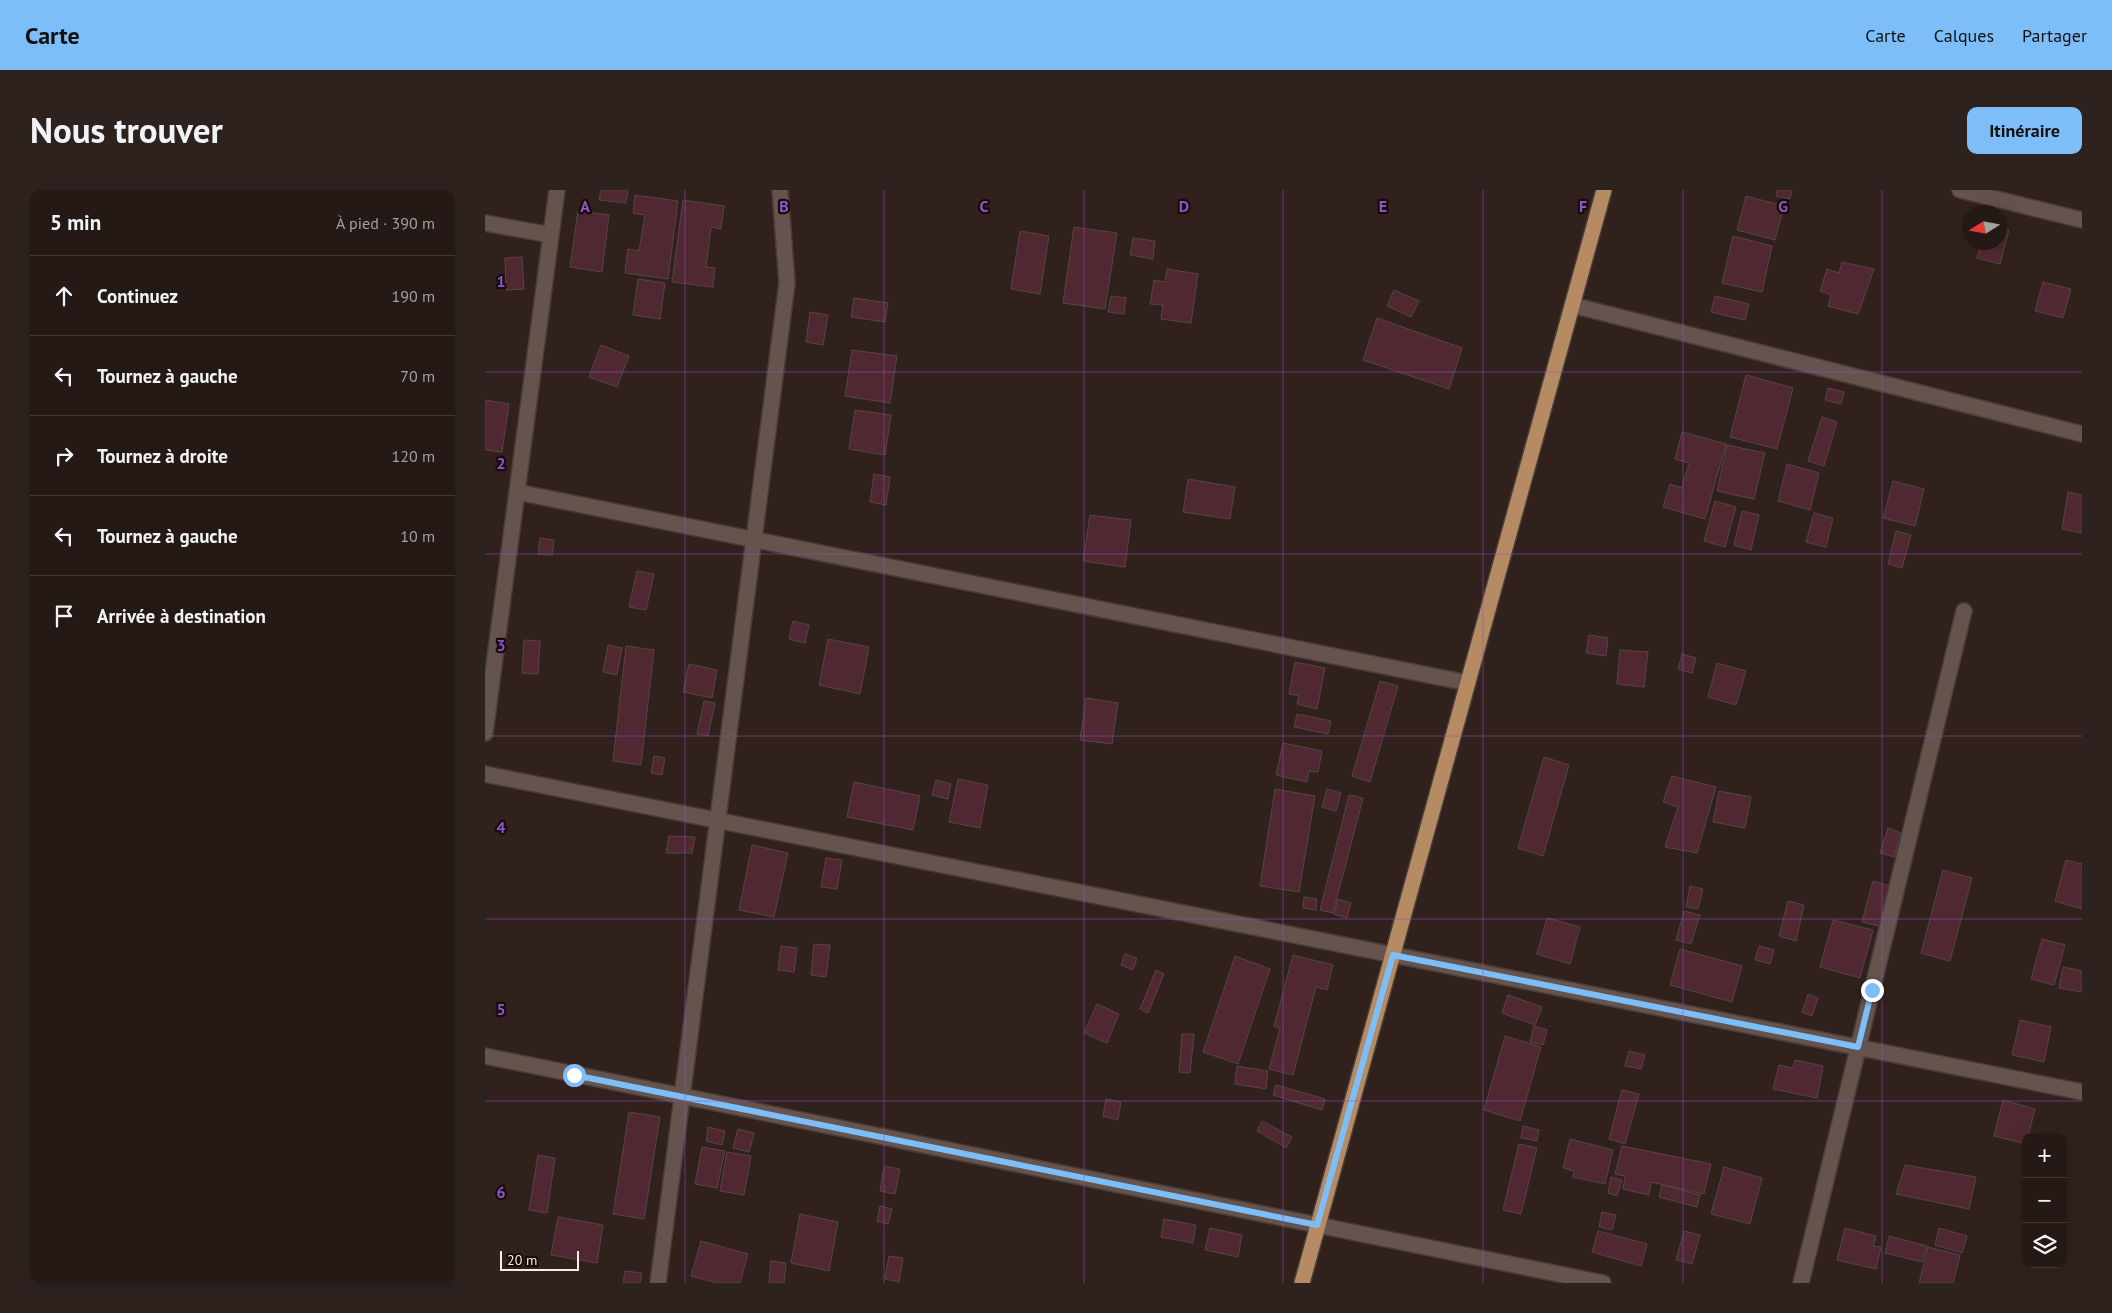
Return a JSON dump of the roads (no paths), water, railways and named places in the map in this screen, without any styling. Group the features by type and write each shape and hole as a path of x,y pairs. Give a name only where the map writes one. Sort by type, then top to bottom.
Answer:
{"main road":[{"path":"1302,1283 1604,190"}],"street":[{"path":"485,732 557,190"},
{"path":"658,1283 787,283 779,190"},
{"path":"1960,190 2082,220"},
{"path":"485,223 551,235"},
{"path":"1573,305 2082,434"},
{"path":"517,492 1468,683"},
{"path":"1801,1283 1964,611"},
{"path":"485,774 2082,1092"},
{"path":"485,1056 1603,1283"}]}
